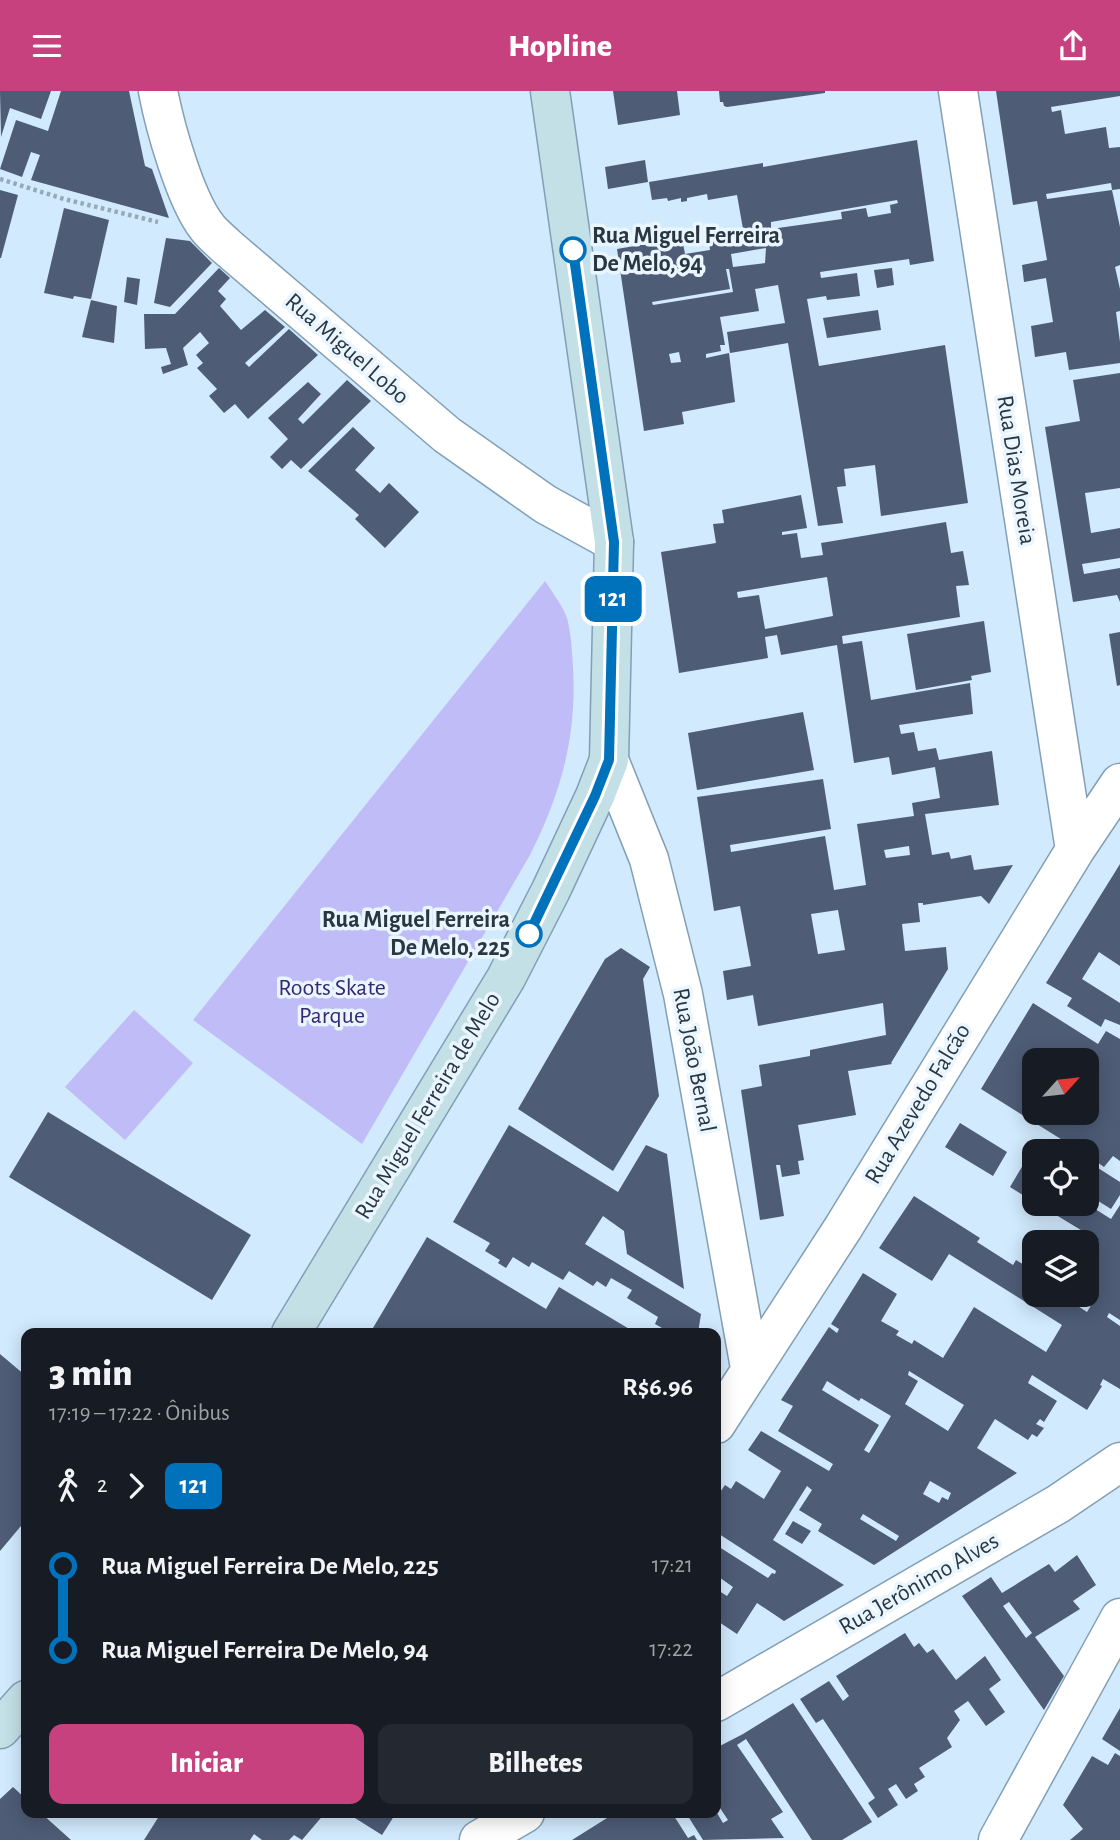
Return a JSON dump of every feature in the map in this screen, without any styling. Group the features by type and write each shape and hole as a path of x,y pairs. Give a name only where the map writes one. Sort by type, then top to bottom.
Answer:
{"main road":[{"name":"Rua Miguel Ferreira de Melo","path":"294,1328 506,978 551,890 609,760 614,542 550,91"},
{"path":"0,1728 21,1705"}],"street":[{"name":"Rua Miguel Lobo","path":"158,91 175,157 193,202 206,226 226,246 447,435 545,504 614,542"},
{"name":"Rua Dias Moreia","path":"958,91 1074,850"},
{"name":"Rua João Bernal","path":"609,760 649,859 682,994 750,1368"},
{"name":"Rua Azevedo Falcão","path":"721,1416 843,1228 1074,850 1120,783"},
{"name":"Rua Jerônimo Alves","path":"721,1699 1058,1504 1120,1462"},
{"path":"998,1840 1120,1618"},
{"path":"468,1840 479,1818"},
{"path":"479,1840 516,1818"}],"path":[{"path":"0,179 64,199 178,227 206,226"}],"green space":[{"name":"Roots Skate Parque","path":"545,581 567,618 573,661 572,717 565,764 558,787 530,855 362,1144 193,1020"},
{"path":"134,1010 193,1063 125,1140 65,1087"}],"building":[{"path":"0,91 51,91 41,119 10,108 1,137"},
{"path":"61,91 129,91 145,166 152,169 169,218 31,180 40,155 31,152 22,177 0,169 16,120 48,131"},
{"path":"613,91 677,91 680,115 618,125"},
{"path":"719,91 825,93 727,107 720,102"},
{"path":"996,91 1120,91 1120,96 1051,107 1052,112 1061,110 1065,134 1106,127 1109,148 1120,147 1120,189 1112,190 1120,227 1120,265 1115,267 1120,289 1120,311 1116,312 1120,363 1069,370 1066,352 1035,357 1031,326 1053,322 1046,278 1024,282 1022,265 1047,260 1037,201 1013,205","holes":["1111,183 1112,190 1047,199 1046,194"]},
{"path":"917,140 934,261 910,265 909,259 820,272 821,278 857,273 860,296 827,300 826,296 807,299 819,366 945,345 968,503 881,516 875,465 844,469 846,486 837,487 843,523 818,526 788,343 730,353 727,332 785,323 778,285 755,289 759,311 720,317 725,345 720,345 721,351 706,354 706,358 729,353 735,402 682,412 684,424 644,431 617,249 682,238 685,254 710,250 708,234 743,229 737,195 708,200 707,194 681,202 681,198 652,200 649,182 763,163 763,167","holes":["897,200 898,203 890,205 891,213 868,217 866,208 841,212 842,219 771,229 771,222","766,248 765,263 733,267 731,254","726,269 729,269 733,292 653,305 652,302 730,289","679,352 681,362 671,363 669,354"]},
{"path":"645,160 648,182 608,189 605,167"},
{"path":"0,190 18,195 1,258 0,258"},
{"path":"64,208 109,220 91,299 74,296 73,299 44,293"},
{"path":"166,238 190,241 212,263 170,307 154,303"},
{"path":"219,268 230,278 218,291 226,299 220,306 241,330 265,310 285,327 245,363 249,367 289,329 318,355 248,419 235,404 224,413 209,396 217,389 197,368 203,363 196,355 209,343 200,332 183,348 188,365 163,374 161,367 171,364 166,348 145,349 144,314 175,314"},
{"path":"892,268 894,285 877,288 874,270"},
{"path":"127,277 140,279 137,305 124,302"},
{"path":"91,300 117,306 114,343 82,337"},
{"path":"878,310 881,330 827,338 823,318"},
{"path":"1120,373 1120,488 1085,493 1091,533 1120,528 1120,558 1082,564 1084,574 1120,568 1120,602 1117,595 1073,602 1045,427 1080,421 1073,380"},
{"path":"347,380 371,401 301,469 291,460 282,469 270,457 288,439 268,418 308,382 321,394 298,419 303,424"},
{"path":"353,427 375,448 355,470 380,493 389,483 419,512 385,548 355,519 359,515 308,471"},
{"path":"801,495 807,528 782,532 782,535 797,533 801,558 823,555 821,543 946,522 951,553 963,551 969,585 956,586 960,617 842,636 843,644 862,641 871,700 970,683 973,714 899,725 901,734 914,732 918,751 936,748 939,760 992,751 999,805 925,814 932,855 949,852 951,859 971,855 974,870 1013,865 989,904 981,896 923,905 918,903 920,922 902,924 905,951 946,947 948,969 892,1064 848,1071 856,1115 798,1125 804,1160 798,1161 800,1174 782,1177 780,1165 776,1165 784,1216 760,1220 741,1090 762,1086 759,1065 810,1056 810,1050 886,1035 883,1003 758,1026 753,995 727,1000 723,971 751,966 740,906 714,911 697,797 823,779 831,829 730,845 731,852 825,836 834,890 866,885 857,824 914,816 912,803 940,798 935,767 892,775 889,757 854,763 837,645 781,655 777,635 765,637 768,658 679,673 661,552 716,543 713,524 724,523 722,510","holes":["827,577 833,616 765,629 759,595 738,598 737,592","909,846 910,855 886,858 884,850","838,910 845,950 818,954 811,914"]},
{"path":"984,621 991,672 971,676 972,680 916,690 907,634"},
{"path":"1120,632 1120,685 1117,686 1109,634"},
{"path":"803,712 814,770 697,790 688,733"},
{"path":"1120,864 1120,966 1099,952 1082,979 1120,1003 1120,1025 1105,1019 1101,1027 1067,1006 1072,998 1046,983"},
{"path":"621,948 650,967 643,979 659,1096 613,1171 518,1109 605,959"},
{"path":"1033,1003 1098,1044 1106,1031 1120,1039 1120,1161 1113,1156 1104,1167 1099,1163 1099,1139 1061,1139 1038,1125 1099,1125 1099,1048 1022,1048 1022,1115 981,1089"},
{"path":"48,1112 251,1235 212,1300 9,1177"},
{"path":"960,1123 1007,1152 993,1176 945,1147"},
{"path":"509,1125 618,1192 646,1145 667,1154 684,1289 627,1254 624,1231 603,1216 585,1244 701,1314 699,1328 662,1328 655,1324 658,1317 627,1298 632,1290 611,1278 606,1287 597,1281 593,1286 569,1271 563,1280 532,1262 529,1267 513,1257 506,1268 498,1263 500,1260 485,1251 490,1243 453,1222"},
{"path":"1022,1167 1022,1194 1010,1187"},
{"path":"1099,1169 1120,1182 1120,1195 1111,1209 1099,1202"},
{"path":"914,1196 980,1238 977,1242 1013,1265 1016,1260 1022,1264 1022,1300 949,1254 932,1281 879,1248"},
{"path":"1120,1205 1120,1320 1109,1313 1107,1317 1120,1326 1120,1389 1103,1379 1100,1385 1102,1386 1087,1410 1032,1375 1028,1383 1057,1401 1044,1422 1040,1419 1036,1424 1044,1428 1037,1437 1032,1434 1028,1440 995,1419 977,1448 1017,1473 874,1565 818,1531 822,1524 799,1510 812,1490 807,1486 773,1540 844,1585 784,1621 757,1603 737,1634 721,1623 721,1592 727,1596 733,1587 721,1579 721,1548 768,1578 776,1571 721,1535 721,1491 725,1485 731,1489 736,1481 764,1499 781,1471 748,1450 761,1431 829,1471 833,1464 778,1431 793,1406 781,1400 829,1327 837,1333 839,1329 831,1324 863,1273 897,1294 881,1321 899,1331 896,1335 912,1344 914,1340 943,1358 974,1307 1046,1352 1062,1325 1033,1307 1079,1307 1087,1312 1090,1307 1099,1307 1099,1230 1081,1230 1058,1216 1099,1216 1099,1212 1111,1219","holes":["909,1371 964,1405 948,1431 905,1404 918,1381 908,1375","827,1381 859,1401 861,1398 891,1416 869,1453 864,1450 879,1425 822,1390","930,1481 951,1493 948,1500 942,1497 939,1503 923,1494","863,1514 899,1536 896,1541 860,1519"]},
{"path":"427,1237 546,1309 559,1287 628,1328 373,1328"},
{"path":"0,1354 21,1372 21,1526 0,1551"},
{"path":"793,1521 811,1531 802,1544 785,1534"},
{"path":"1077,1555 1096,1585 1073,1601 1080,1609 1035,1637 1064,1676 1044,1710 962,1596 991,1577 1002,1593 1049,1564 1055,1572","holes":["1009,1602 1032,1633 1026,1638 1003,1606"]},
{"path":"905,1633 914,1647 919,1643 927,1653 933,1649 956,1680 985,1656 1001,1680 989,1689 1005,1712 986,1726 968,1701 954,1711 960,1720 947,1738 952,1747 919,1768 925,1777 914,1784 918,1791 906,1799 896,1784 888,1789 898,1805 878,1818 868,1803 875,1798 823,1719 816,1723 800,1699 829,1681 843,1701 849,1696 836,1676"},
{"path":"793,1703 872,1822 842,1840 812,1840 746,1739 737,1745 783,1812 771,1819 784,1838 703,1840 689,1818 720,1818 723,1823 728,1820 721,1810 721,1745"},
{"path":"1120,1708 1120,1751 1102,1739"},
{"path":"1115,1753 1120,1756 1120,1840 1070,1840 1083,1829 1063,1805 1092,1756 1108,1765"},
{"path":"13,1787 21,1794 21,1818 47,1818 71,1840 0,1840 0,1799"},
{"path":"158,1818 321,1818 302,1840 294,1835 289,1840 262,1840 254,1834 250,1840 144,1840"},
{"path":"355,1818 393,1818 382,1835"},
{"path":"607,1818 675,1818 688,1838 694,1835 697,1840 572,1840"}],"bus line":[{"name":"121","path":"529,934 595,796 609,760 614,542 573,250"}],"place":[{"name":"Rua Miguel Ferreira De Melo, 94","path":"573,250"},
{"name":"Rua Miguel Ferreira De Melo, 225","path":"529,934"}]}
